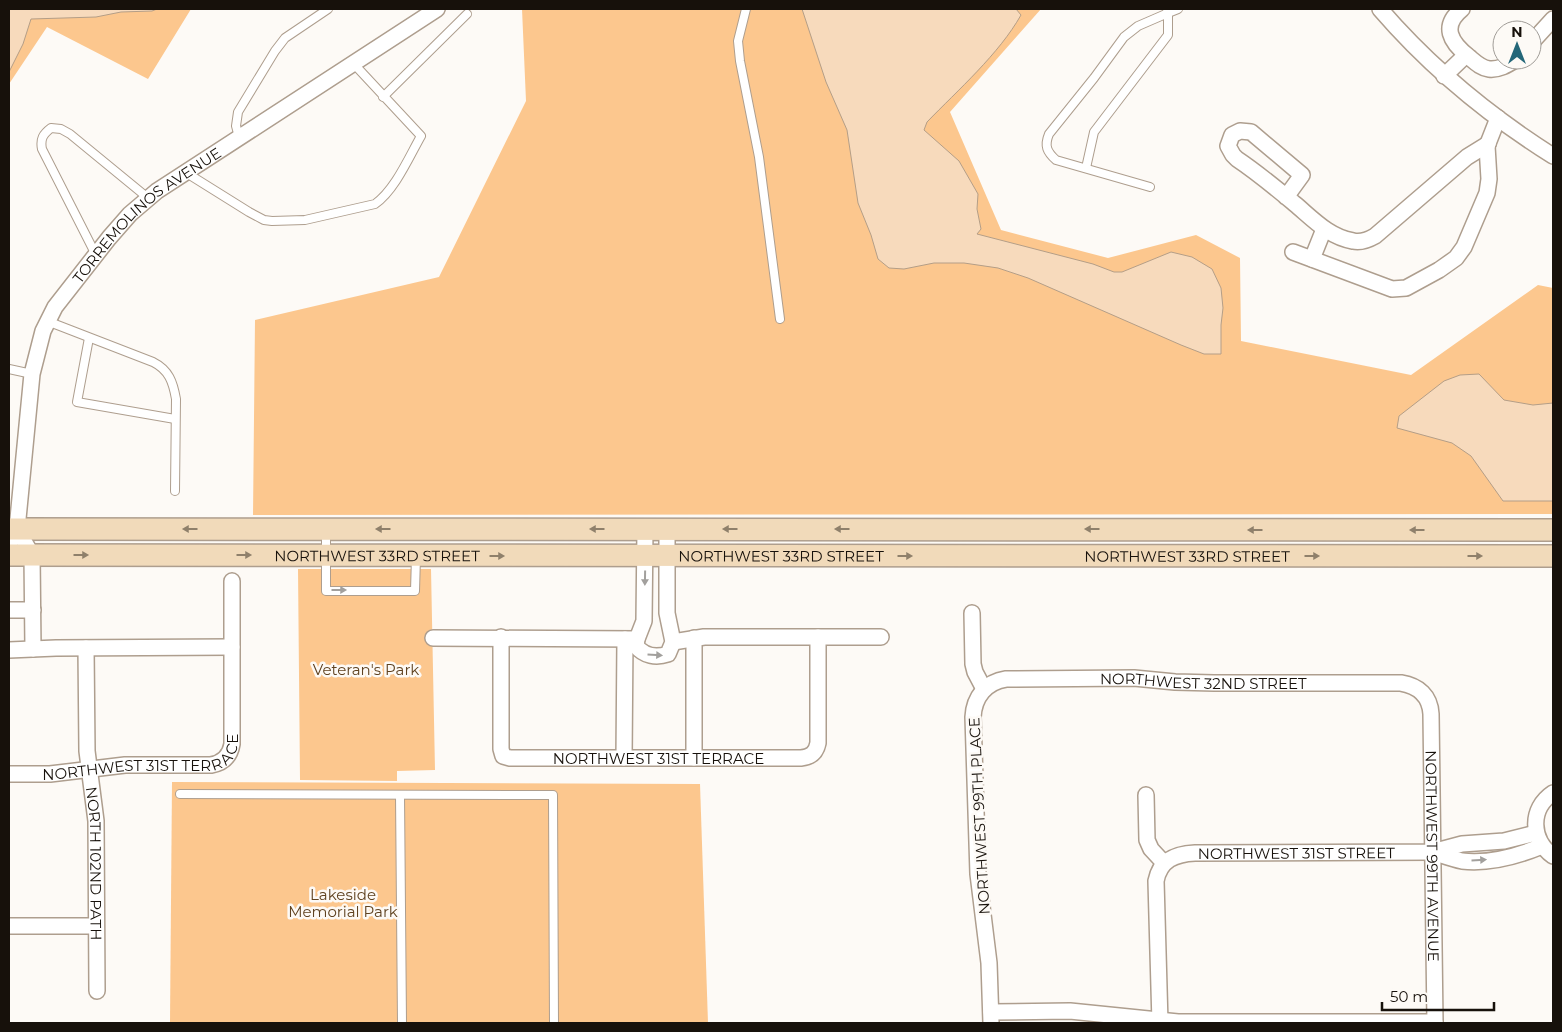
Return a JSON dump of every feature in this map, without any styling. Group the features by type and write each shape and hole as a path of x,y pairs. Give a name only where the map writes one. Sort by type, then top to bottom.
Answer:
{"street":[{"name":"TORREMOLINOS AVENUE","path":"11,534 32,374 39,342 47,321 60,300 96,255 125,220 148,198 353,62 437,9"},
{"path":"1380,9 1419,52 1444,76 1498,118 1553,156"},
{"path":"1462,9 1451,20 1449,31 1454,42 1478,64 1492,69"},
{"path":"1542,31 1553,19"},
{"path":"1444,76 1466,55"},
{"path":"1292,252 1392,289 1406,288 1439,270 1456,258 1464,246 1487,193 1489,179 1488,144 1498,118"},
{"path":"1286,197 1302,175 1251,132 1240,131 1232,135 1228,146 1233,155 1324,229 1352,241 1369,239 1468,157 1488,144"},
{"path":"1312,260 1324,229"},
{"name":"NORTHWEST 33RD STREET","path":"11,534 326,529 1553,530"},
{"path":"624,758 635,635 645,615 645,529"},
{"path":"635,635 636,646 639,650 652,656 668,654 673,642 667,613 667,529"},
{"path":"11,534 32,555 33,649"},
{"name":"NORTHWEST 33RD STREET","path":"9,555 1553,556"},
{"name":"NORTHWEST 31ST TERRACE","path":"9,774 50,774 125,765 211,765 223,761 229,754 232,744 232,581"},
{"path":"9,610 33,610"},
{"path":"972,613 973,664 984,689"},
{"path":"433,638 635,635 670,626"},
{"name":"NORTHWEST 31ST TERRACE","path":"501,637 501,749 504,756 510,758 801,758 814,754 818,743 818,637"},
{"path":"673,642 694,638 882,637"},
{"path":"694,638 694,758"},
{"name":"NORTH 102ND PATH","path":"86,648 86,751 96,821 97,991"},
{"path":"9,650 232,648"},
{"name":"NORTHWEST 32ND STREET","path":"984,689 995,681 1006,678 1134,678 1198,682 1401,682 1413,686 1422,692"},
{"name":"NORTHWEST 99TH PLACE","path":"984,689 977,698 973,717 978,874 989,963 991,1018"},
{"name":"NORTHWEST 99TH AVENUE","path":"1422,692 1430,703 1432,714 1435,1023"},
{"path":"1544,845 1535,824 1538,809 1542,802 1553,793"},
{"path":"1146,796 1147,840 1151,849 1164,863 1159,872 1156,886 1160,1022"},
{"name":"NORTHWEST 31ST STREET","path":"1164,863 1175,856 1195,853 1432,852 1462,844 1504,841 1544,845"},
{"path":"9,926 96,926"},
{"path":"991,1018 1070,1011 1160,1022 1435,1023"}],"lane":[{"path":"239,137 236,126 238,112 274,51 285,38 328,9"},
{"path":"746,9 738,41 740,60 758,157 780,319"},
{"path":"1150,187 1056,160 1049,154 1046,141 1049,134 1124,37 1138,26 1167,11 1178,9"},
{"path":"1086,168 1094,132 1168,35 1167,11"},
{"path":"384,97 467,14"},
{"path":"185,172 257,217 272,222 305,220 375,204 382,199 393,185 421,136 353,62"},
{"path":"96,255 42,149 43,134 51,128 61,129 70,134 148,198"},
{"path":"47,321 153,362 166,371 171,378 174,390 176,419 174,490"},
{"path":"89,338 77,402 176,419"},
{"path":"9,369 32,374"},
{"path":"326,529 326,590 415,591 416,556"},
{"path":"180,794 553,795 554,1023"},
{"path":"400,796 402,1023"}],"green space":[{"path":"9,9 191,9 148,79 47,27 9,84"},
{"path":"522,9 1041,9 950,112 1001,230 1108,258 1196,235 1240,258 1241,341 1411,375 1538,285 1553,288 1553,514 253,515 255,320 439,277 526,101"},
{"name":"Veteran's Park","path":"298,569 431,569 435,770 397,771 397,781 300,780"},
{"name":"Lakeside Memorial Park","path":"172,782 700,784 708,1023 170,1023"}],"shaded area":[{"path":"9,9 157,9 152,11 121,12 96,17 31,19 23,44 9,72"},
{"path":"802,9 1016,9 1021,15 1001,44 990,58 927,122 924,130 959,161 978,194 977,209 981,229 977,234 1093,264 1114,272 1122,272 1171,252 1192,257 1212,269 1221,288 1223,308 1221,354 1204,354 1028,278 998,268 964,263 934,263 904,269 889,268 878,259 858,203 847,130 826,82"},
{"path":"1479,374 1504,400 1533,405 1553,403 1553,501 1503,501 1471,456 1452,443 1397,428 1399,416 1444,381 1460,375"}]}
